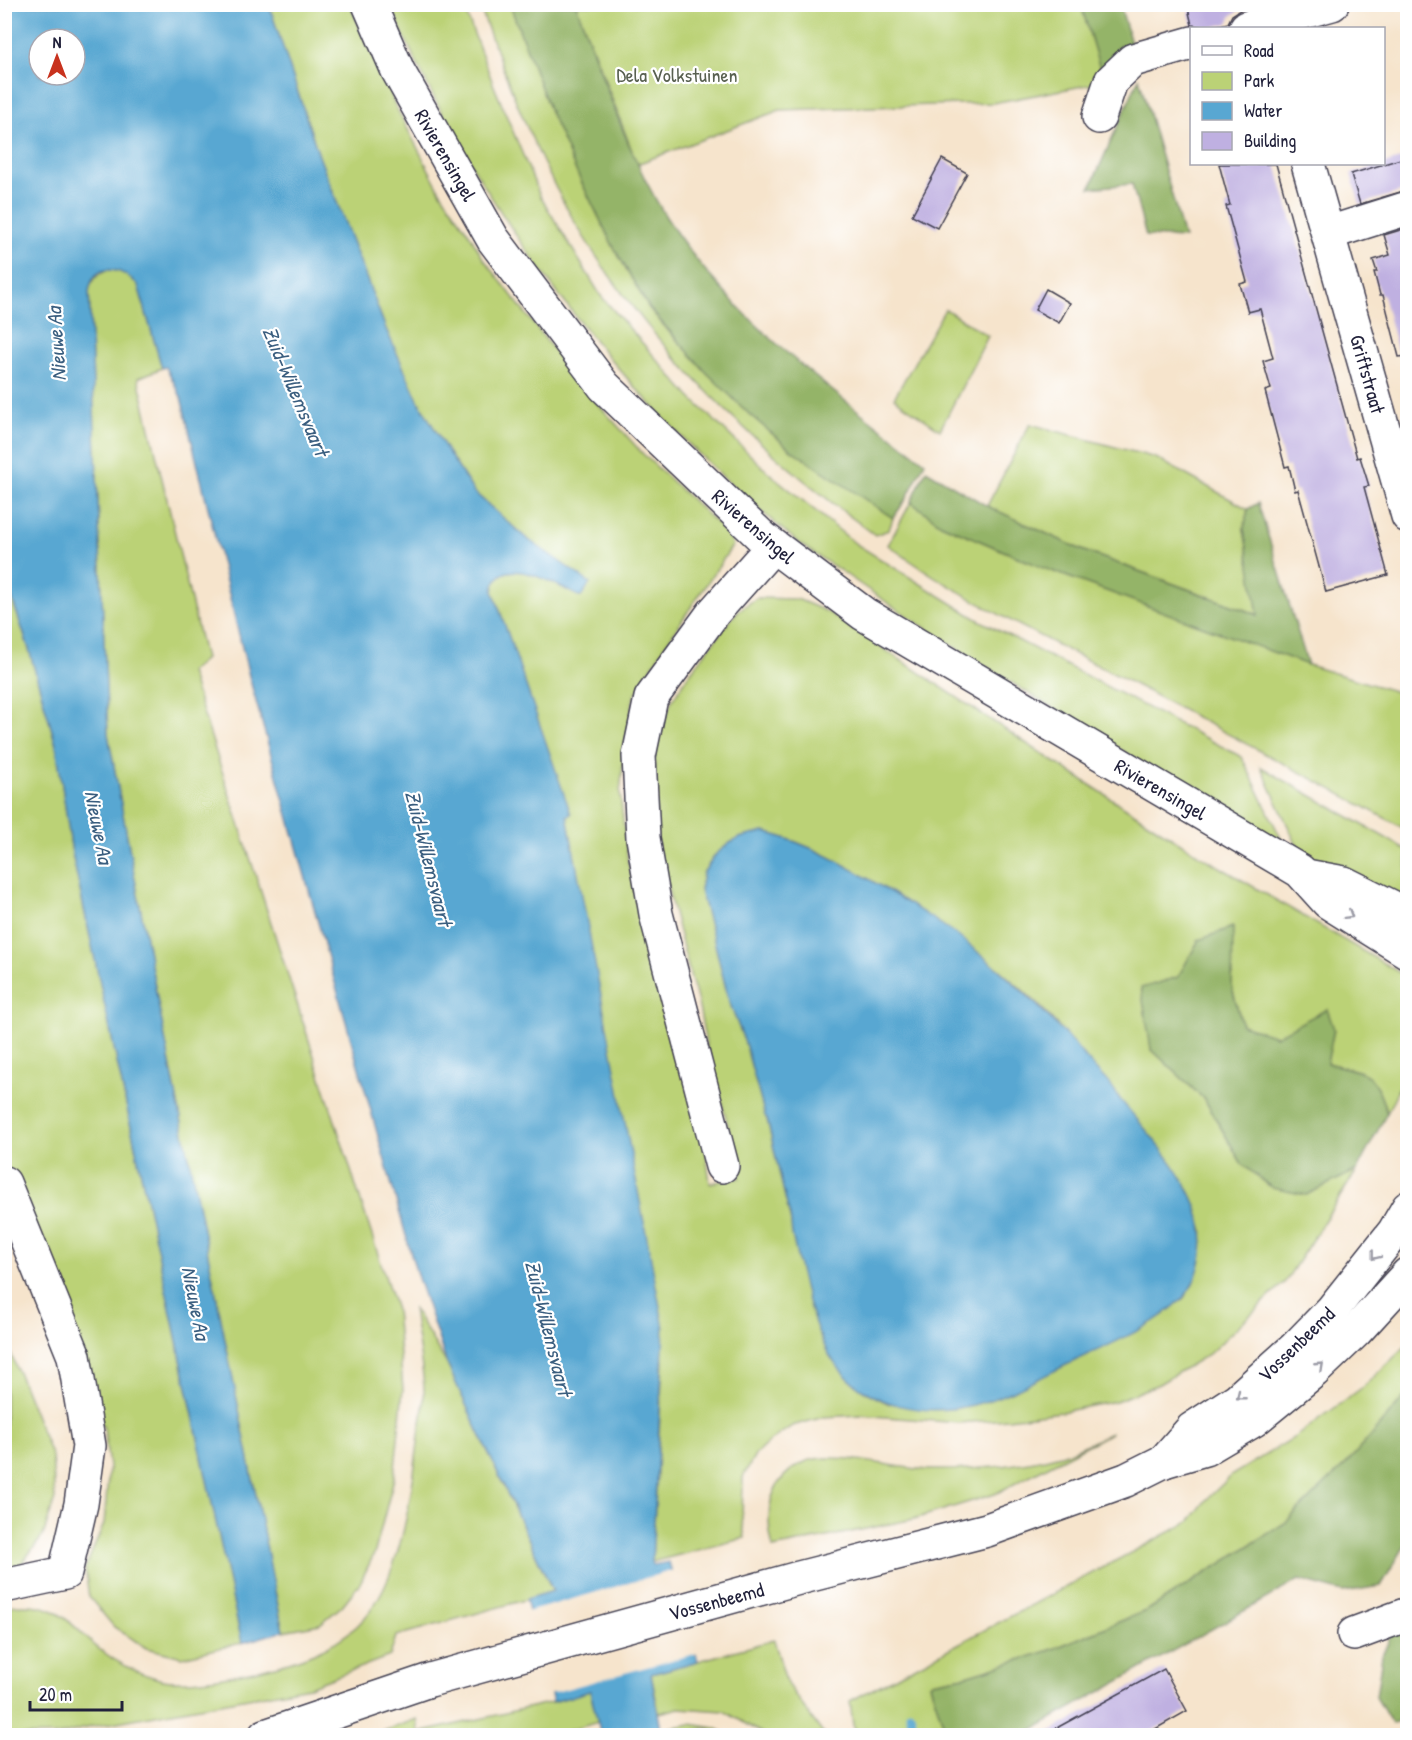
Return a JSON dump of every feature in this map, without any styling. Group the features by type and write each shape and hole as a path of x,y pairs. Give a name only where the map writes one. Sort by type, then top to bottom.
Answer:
{"main road":[{"name":"Rivierensingel","path":"369,4 398,71 493,239 604,386 773,546 864,614 1300,871 1328,902 1407,952"},
{"path":"1267,21 1332,4"},
{"path":"1099,117 1111,81 1133,60 1190,44"},
{"name":"Griftstraat","path":"1308,165 1407,516"},
{"path":"1329,232 1407,208"},
{"path":"722,1166 656,914 643,838 639,756 651,698 714,612 773,546"},
{"name":"Rivierensingel","path":"1305,876 1344,883 1407,915"},
{"path":"4,1183 74,1356 89,1446 81,1504 65,1573 4,1586"},
{"name":"Vossenbeemd","path":"1164,1461 1192,1429 1238,1399 1295,1348 1332,1310 1394,1232 1407,1208"},
{"name":"Vossenbeemd","path":"265,1736 430,1680 795,1579 987,1530 1125,1480 1164,1461 1205,1449 1254,1420 1314,1371 1356,1331 1407,1274"},
{"path":"1354,1634 1407,1614"}],"green space":[{"path":"269,5 350,5 390,89 393,101 440,191 483,258 579,383 643,454 726,532 733,545 664,647 634,697 625,744 620,793 628,862 646,934 704,1137 710,1183 740,1178 707,1049 697,999 657,847 654,752 671,702 687,677 739,610 757,598 797,599 828,612 1196,853 1407,977 1407,1070 1387,1113 1377,1088 1368,1076 1353,1069 1327,1063 1334,1029 1276,1036 1242,1025 1232,988 1232,927 1199,940 1178,977 1151,1049 1205,1100 1242,1164 1306,1195 1357,1170 1285,1282 1209,1354 1159,1384 1116,1401 1061,1412 959,1423 861,1415 824,1417 792,1426 756,1454 743,1477 742,1521 745,1538 652,1562 663,1361 567,816 570,814 493,591 498,579 506,572 518,571 545,579 581,597 589,583 526,538 474,492 448,452 418,400 386,329 319,156","holes":["764,832 813,849 858,872 965,943 1037,1003 1113,1088 1203,1230 1197,1273 1184,1298 1158,1317 889,1404 866,1392 850,1380 824,1344 811,1309 767,1119 745,1043 729,1001 700,890 703,873 716,854 730,843 739,838"]},
{"path":"390,5 463,5 540,196 601,296 690,397 768,472 856,544 977,619 1242,757 1286,849 984,665 817,556 730,483 670,424 613,362 560,296 511,227 466,156 426,82"},
{"path":"479,5 510,5 551,114 577,173 613,246 649,308 669,332 748,413 790,449 893,518 889,530 875,535 786,465 702,386 627,300 594,253 552,181 518,106"},
{"path":"510,5 576,5 616,113 639,166 666,217 692,254 721,288 785,351 925,462 905,501 893,518 790,449 748,413 706,372 649,308 613,246 577,173 551,114"},
{"name":"Dela Volkstuinen","path":"576,5 1081,5 1104,82 993,103 780,110 637,164"},
{"path":"1081,5 1120,5 1131,43 1119,46 1104,82"},
{"path":"1139,78 1184,238 1146,236 1132,184 1090,188"},
{"path":"108,270 125,274 138,285 162,368 138,378 205,659 190,672 396,1310 403,1389 394,1478 375,1552 360,1583 342,1606 320,1624 283,1631 159,1008 108,734 89,291 95,278"},
{"path":"945,309 988,336 940,430 894,398"},
{"path":"1030,424 1156,458 1248,509 1244,529 1259,615 1084,551 987,506"},
{"path":"926,470 987,506 1084,551 1258,615 1244,529 1248,509 1258,503 1308,665 1041,567 941,524 911,502"},
{"path":"911,502 941,524 1041,567 1308,665 1407,695 1407,830 1165,700 1006,618 917,565 888,545"},
{"path":"4,577 28,646 56,745 72,853 242,1643 182,1657 146,1648 114,1627 89,1597 85,1568 104,1524 109,1467 104,1429 5,1175"},
{"path":"1261,767 1407,850 1407,903 1303,859"},
{"path":"1233,927 1232,988 1242,1025 1276,1036 1327,1009 1334,1029 1327,1063 1368,1076 1377,1088 1387,1113 1357,1170 1306,1195 1272,1188 1242,1164 1205,1100 1151,1049 1141,988 1178,977 1199,940"},
{"path":"413,1308 447,1364 553,1592 396,1636 390,1656 309,1687 90,1727 59,1735 5,1736 5,1606 33,1605 56,1612 99,1649 120,1663 143,1674 170,1681 226,1677 288,1662 313,1654 336,1642 357,1626 372,1608 394,1563 413,1484 424,1395"},
{"path":"5,1339 52,1457 55,1499 43,1536 21,1564 5,1568"},
{"path":"1407,1345 1407,1394 1347,1463 1285,1523 1148,1610 1048,1651 970,1675 932,1682 930,1684 947,1735 859,1735 853,1725 850,1701 1189,1522 1206,1500 1232,1475 1295,1437 1363,1387"},
{"path":"1407,1394 1407,1542 1381,1586 1343,1592 1299,1580 1023,1735 947,1735 930,1684 932,1682 970,1675 1048,1651 1148,1610 1285,1523 1347,1463"},
{"path":"1111,1433 995,1494 914,1519 773,1548 769,1521 772,1497 784,1476 807,1461 833,1458 929,1470 978,1468 1031,1462 1061,1455"},
{"path":"1407,1614 1407,1716 1392,1724 1376,1697 1382,1656 1399,1617"},
{"path":"774,1640 787,1684 824,1735 765,1735 724,1711 679,1708 659,1713 651,1674"},
{"path":"590,1690 598,1722 555,1735 370,1736 417,1719 419,1733 553,1702"},
{"path":"690,1724 715,1728 729,1735 710,1735 708,1728 669,1735 668,1728"}],"water":[{"path":"4,5 269,5 319,156 386,329 418,400 474,492 526,538 590,583 581,597 545,579 518,571 506,572 498,579 493,591 571,814 567,816 664,1328 652,1562 653,1565 669,1562 698,1661 651,1674 662,1735 601,1735 590,1691 553,1702 526,1599 553,1591 447,1364 417,1275 250,680 181,397 166,367 162,368 138,285 117,271 102,271 92,281 89,291 108,734 159,1008 283,1631 242,1643 72,853 56,745 28,646 5,577"},
{"path":"764,832 797,842 843,864 954,933 1030,998 1109,1084 1182,1177 1198,1213 1203,1239 1199,1267 1188,1292 1171,1309 1134,1333 1014,1390 973,1405 935,1410 917,1409 881,1400 850,1380 837,1366 821,1338 808,1303 767,1119 745,1043 729,1001 700,890 703,873 716,854 739,838"}],"pier":[{"path":"674,1570 698,1653 548,1694 527,1612"}],"building":[{"path":"1187,4 1260,4 1240,10 1232,15 1228,23 1213,27 1192,25"},
{"path":"1407,157 1407,190 1360,204 1351,174"},
{"path":"942,159 967,173 937,228 912,215"},
{"path":"1219,165 1276,165 1357,458 1360,457 1369,486 1364,487 1388,575 1326,592 1298,490 1295,491 1289,466 1285,467 1265,391 1271,389 1263,361 1273,358 1260,309 1248,312 1240,284 1247,282 1226,206 1230,205"},
{"path":"1407,228 1407,356 1399,357 1383,295 1380,295 1373,260 1390,255 1384,235"},
{"path":"1046,289 1070,303 1059,323 1035,310"},
{"path":"1164,1669 1187,1711 1143,1736 1042,1736"}],"waterway":[{"path":"910,1714 916,1736"}],"water label":[{"name":"Nieuwe Aa","path":"56,344"},
{"name":"Zuid-Willemsvaart","path":"296,391"},
{"name":"Nieuwe Aa","path":"99,827"},
{"name":"Zuid-Willemsvaart","path":"429,858"},
{"name":"Nieuwe Aa","path":"196,1303"},
{"name":"Zuid-Willemsvaart","path":"549,1328"}]}
